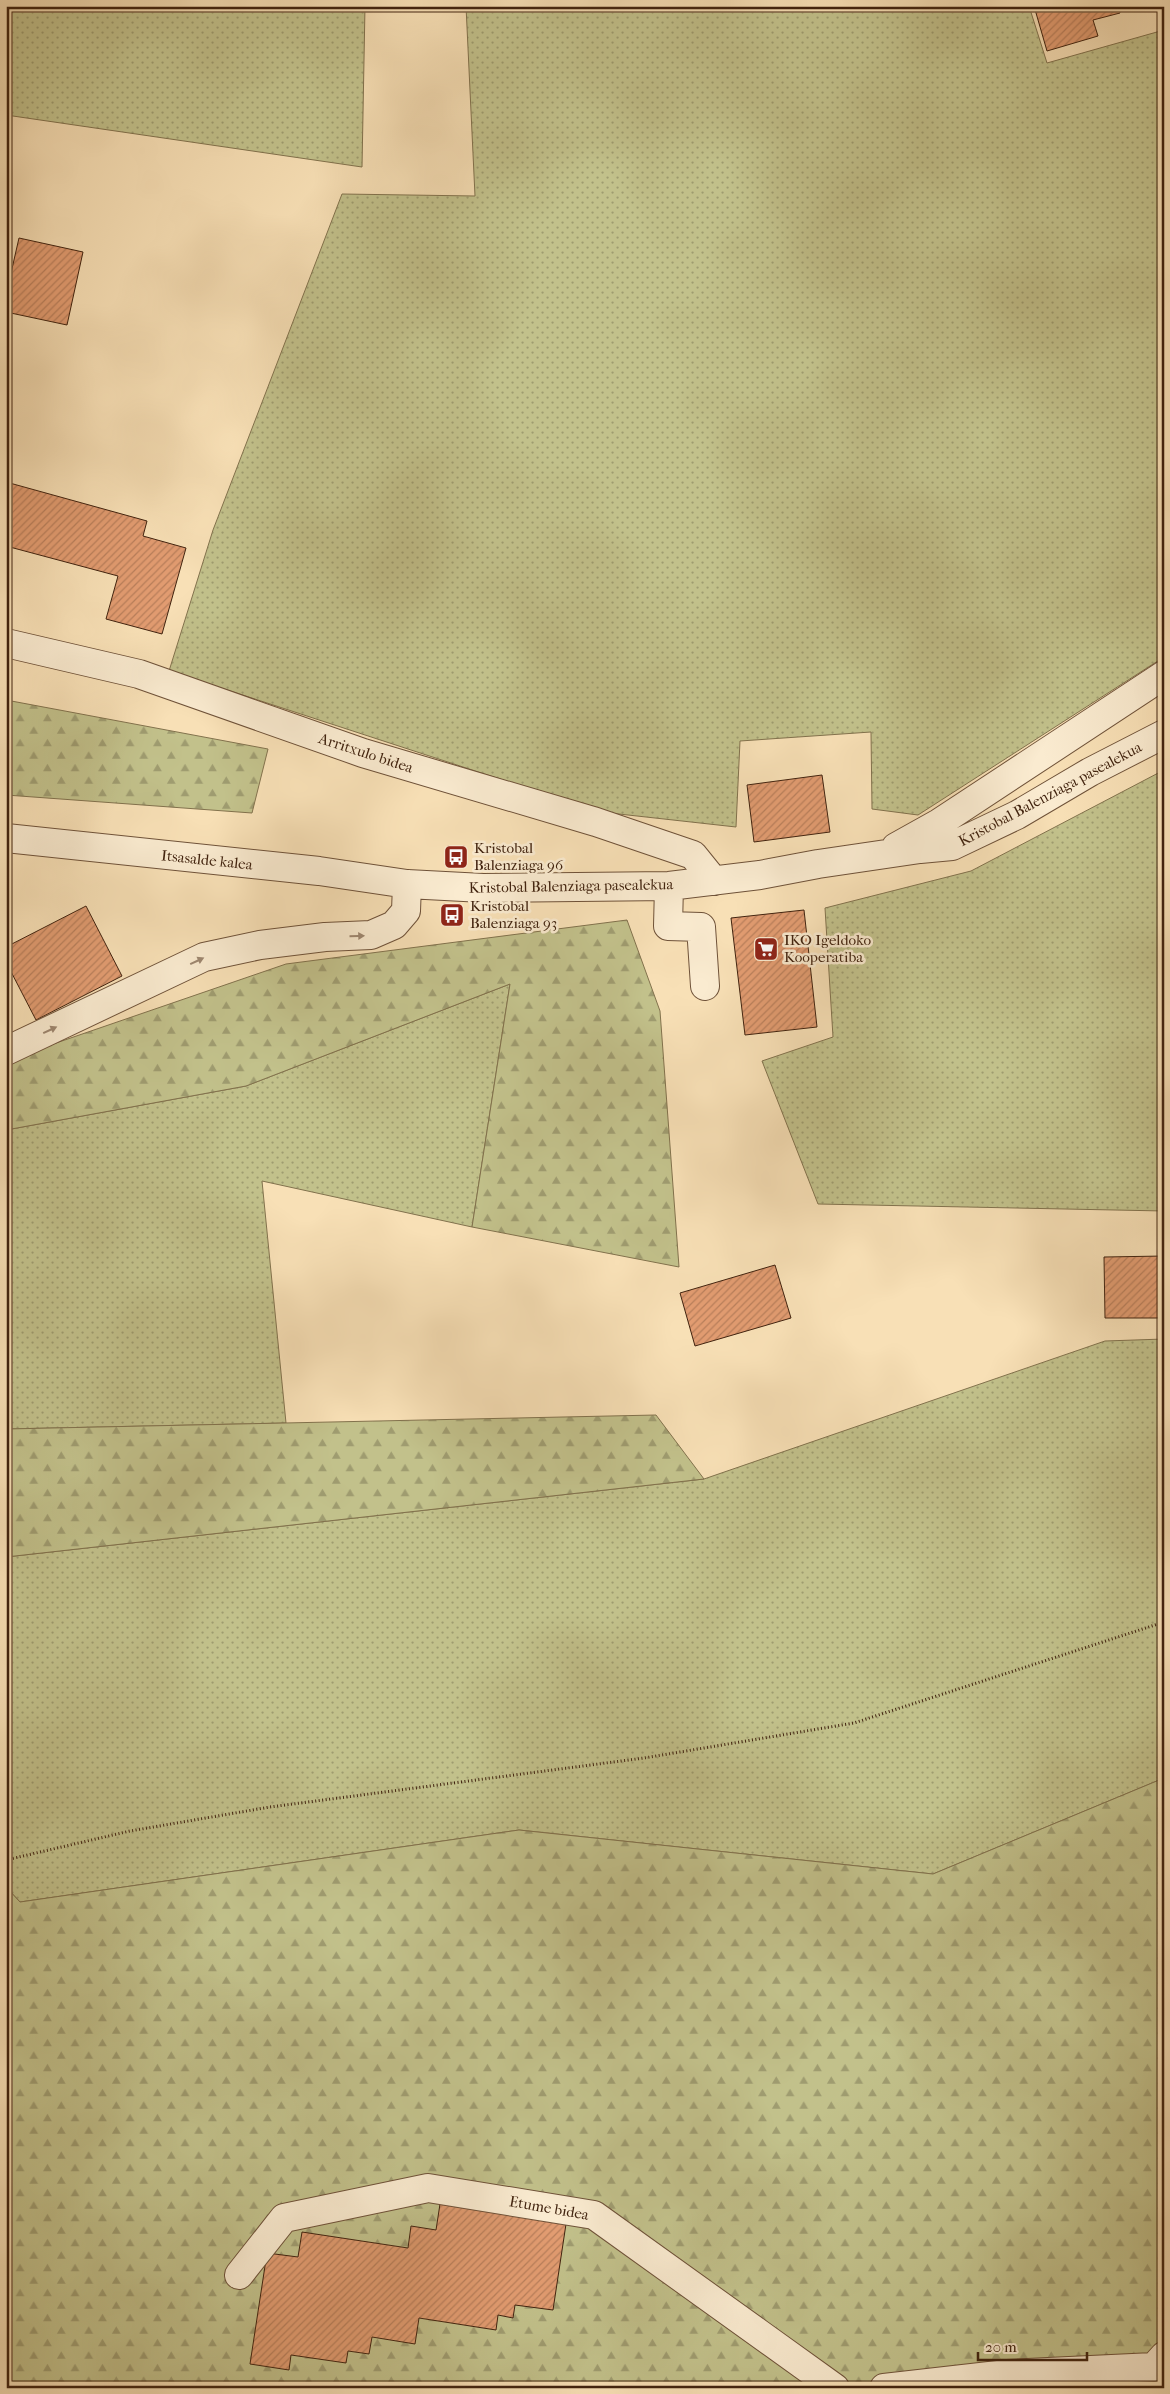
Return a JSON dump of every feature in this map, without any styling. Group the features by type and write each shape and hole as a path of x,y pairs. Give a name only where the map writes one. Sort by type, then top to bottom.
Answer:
{"street":[{"name":"Arritxulo bidea","path":"6,643 139,674 364,754 596,822 693,855 714,881"},
{"path":"882,854 939,823 1164,675"},
{"name":"Kristobal Balenziaga pasealekua","path":"406,884 483,888 669,886 714,881 882,854 952,846 1017,815 1090,772 1164,734"},
{"name":"Itsasalde kalea","path":"6,838 319,871 406,884"},
{"path":"6,1052 204,957 260,945 325,937 371,935 394,925 406,911 406,884"},
{"path":"669,886 668,926 701,927 705,986"},
{"name":"Etume bidea","path":"239,2275 284,2218 428,2188 594,2215 835,2388"},
{"path":"884,2388 1007,2374 1154,2366 1164,2356"}],"path":[{"path":"6,1860 130,1831 270,1807 635,1760 854,1723 1164,1622"}],"green space":[{"path":"6,6 365,6 362,167 6,115"},
{"path":"466,6 1029,6 1047,63 1164,30 1164,657 918,815 872,809 871,732 740,741 736,827 601,812 169,671 213,530 342,194 475,196"},
{"path":"6,700 268,749 252,813 6,795"},
{"path":"1164,770 1164,1211 818,1204 762,1061 833,1037 825,908 971,871"},
{"path":"627,920 660,1011 679,1267 472,1227 510,984 246,1086 6,1130 6,1065 24,1054 286,964"},
{"path":"510,984 472,1227 262,1181 286,1423 6,1429 6,1130 246,1086"},
{"path":"1164,1339 1164,1778 933,1874 519,1830 20,1902 6,1887 6,1557 704,1479 1105,1341"},
{"path":"656,1415 704,1479 6,1557 6,1429"},
{"path":"1164,1778 1164,2388 6,2388 6,1887 20,1902 519,1830 933,1874"}],"building":[{"path":"1034,6 1118,6 1120,13 1093,20 1098,36 1047,51"},
{"path":"19,238 83,252 67,325 6,312 6,295"},
{"path":"6,482 147,521 143,536 186,548 162,634 106,619 118,576 6,546"},
{"path":"822,775 830,832 754,842 747,785"},
{"path":"86,906 122,976 36,1020 6,962 6,947"},
{"path":"804,910 817,1027 745,1035 731,918"},
{"path":"1164,1256 1164,1318 1105,1318 1104,1257"},
{"path":"775,1265 791,1318 695,1346 680,1293"},
{"path":"440,2204 566,2224 553,2310 515,2305 513,2318 498,2315 496,2330 419,2318 415,2344 372,2337 369,2354 348,2351 346,2363 291,2355 289,2370 250,2364 267,2253 298,2257 302,2232 408,2248 411,2226 436,2230"},
{"path":"1118,2380 1123,2388 1106,2388"}],"place":[{"name":"Kristobal Balenziaga 96","path":"456,857"},
{"name":"Kristobal Balenziaga 93","path":"452,915"},
{"name":"IKO Igeldoko Kooperatiba","path":"766,949"}]}
